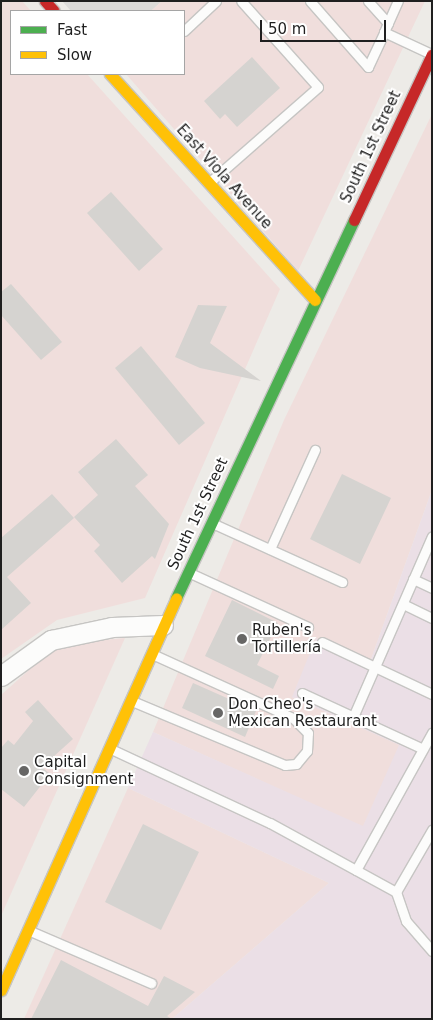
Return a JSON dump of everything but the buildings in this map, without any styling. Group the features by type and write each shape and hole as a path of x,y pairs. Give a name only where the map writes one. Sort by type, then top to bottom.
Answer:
{"main road":[{"name":"South 1st Street","path":"1,990 150,653 432,54"},
{"name":"East Viola Avenue","path":"111,75 315,300"}],"street":[{"path":"1,676 51,640 112,627 163,625"}],"lane":[{"path":"185,30 216,1"},
{"path":"209,183 318,87 241,1"},
{"path":"310,1 368,66 398,1"},
{"path":"368,1 388,23"},
{"path":"384,32 432,54"},
{"path":"270,550 315,450"},
{"path":"211,522 342,582"},
{"path":"353,717 432,536"},
{"path":"423,557 432,561"},
{"path":"188,572 308,627"},
{"path":"413,579 432,588"},
{"path":"403,604 432,618"},
{"path":"322,642 432,694"},
{"path":"130,700 285,765 296,764 306,751 308,733 293,718 150,653"},
{"path":"302,693 423,749"},
{"path":"356,870 432,733"},
{"path":"109,747 270,823 396,892 406,921 432,951"},
{"path":"396,892 432,830"},
{"path":"28,930 151,983"}],"shaded area":[{"path":"1,1 22,1 30,10 10,10 10,75 88,75 280,289 145,598 57,620 1,659"},
{"path":"62,1 162,1 152,10 70,10"},
{"path":"162,1 425,1 298,271 127,75 185,75 185,10 152,10"},
{"path":"432,114 432,490 370,662 292,697 400,745 363,827 153,732 284,420"},
{"path":"432,490 432,1019 172,1019 329,883 128,788 153,732 363,826 399,745 292,697 316,638 370,662"},
{"path":"125,638 1,916 1,695 48,653 69,643"},
{"path":"128,788 329,883 172,1019 24,1019"}],"traffic: fast":[{"path":"176,598 354,220"}],"traffic: slow":[{"path":"111,75 315,300"},
{"path":"1,990 176,598"}],"traffic: jam":[{"path":"45,1 53,10"},
{"path":"354,220 432,54"}],"place":[{"name":"Ruben's Tortillería","path":"242,639"},
{"name":"Don Cheo's Mexican Restaurant","path":"218,713"},
{"name":"Capital Consignment","path":"24,771"}]}
